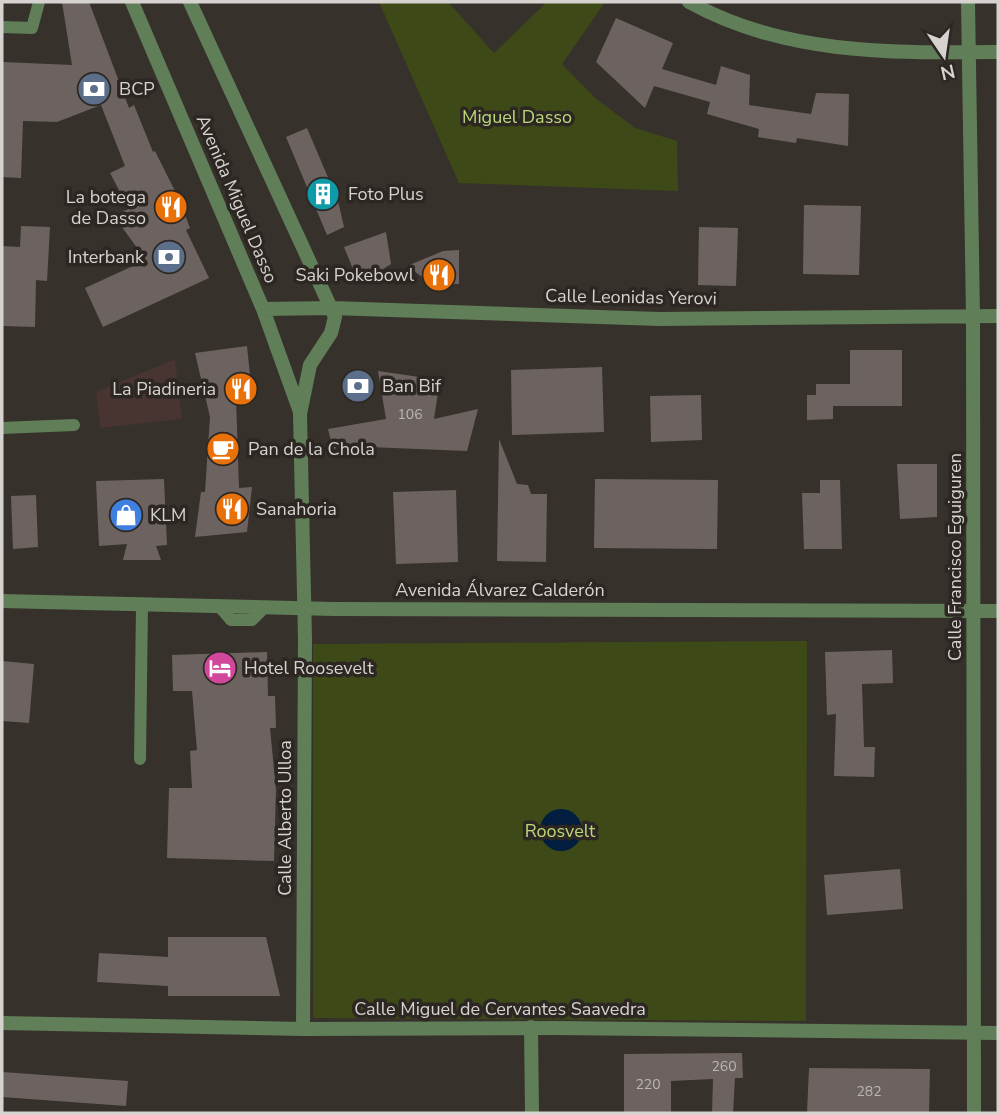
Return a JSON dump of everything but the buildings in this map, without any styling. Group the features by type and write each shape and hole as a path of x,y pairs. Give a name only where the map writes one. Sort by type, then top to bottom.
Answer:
{"street":[{"name":"Avenida Miguel Dasso","path":"132,2 263,309 300,414"},
{"path":"190,2 332,308"},
{"path":"688,2 749,28 796,42 882,51 998,52"},
{"name":"Calle Francisco Eguiguren","path":"968,2 973,316 974,1113"},
{"name":"Avenida Miguel Dasso","path":"305,608 300,414 310,365 334,325 332,308"},
{"name":"Calle Leonidas Yerovi","path":"263,309 332,308 660,319 998,316"},
{"name":"Avenida Álvarez Calderón","path":"2,601 305,608 998,611"},
{"name":"Calle Alberto Ulloa","path":"303,1029 305,608"},
{"name":"Calle Miguel de Cervantes Saavedra","path":"2,1023 303,1029 531,1027 998,1032"},
{"path":"531,1027 532,1113"}],"lane":[{"path":"2,27 32,28 39,2"},
{"path":"2,428 74,425"},
{"path":"140,759 142,606"}],"shaded area":[{"path":"175,359 182,419 100,428 96,392"}],"green space":[{"name":"Miguel Dasso","path":"379,2 448,2 494,53 547,2 605,2 562,64 595,98 635,128 677,141 678,191 459,183"},
{"name":"Roosvelt","path":"807,641 806,1021 313,1018 313,644"}],"water":[{"path":"561,809 576,815 582,830 576,845 561,851 546,845 540,830 546,815"}],"place":[{"name":"BCP","path":"94,89"},
{"name":"Foto Plus","path":"323,194"},
{"name":"La botega de Dasso","path":"171,207"},
{"name":"Interbank","path":"169,257"},
{"name":"Saki Pokebowl","path":"439,275"},
{"name":"Ban Bif","path":"358,386"},
{"name":"La Piadineria","path":"241,389"},
{"name":"Pan de la Chola","path":"223,449"},
{"name":"Sanahoria","path":"232,509"},
{"name":"KLM","path":"126,515"},
{"name":"Hotel Roosevelt","path":"220,668"}]}
